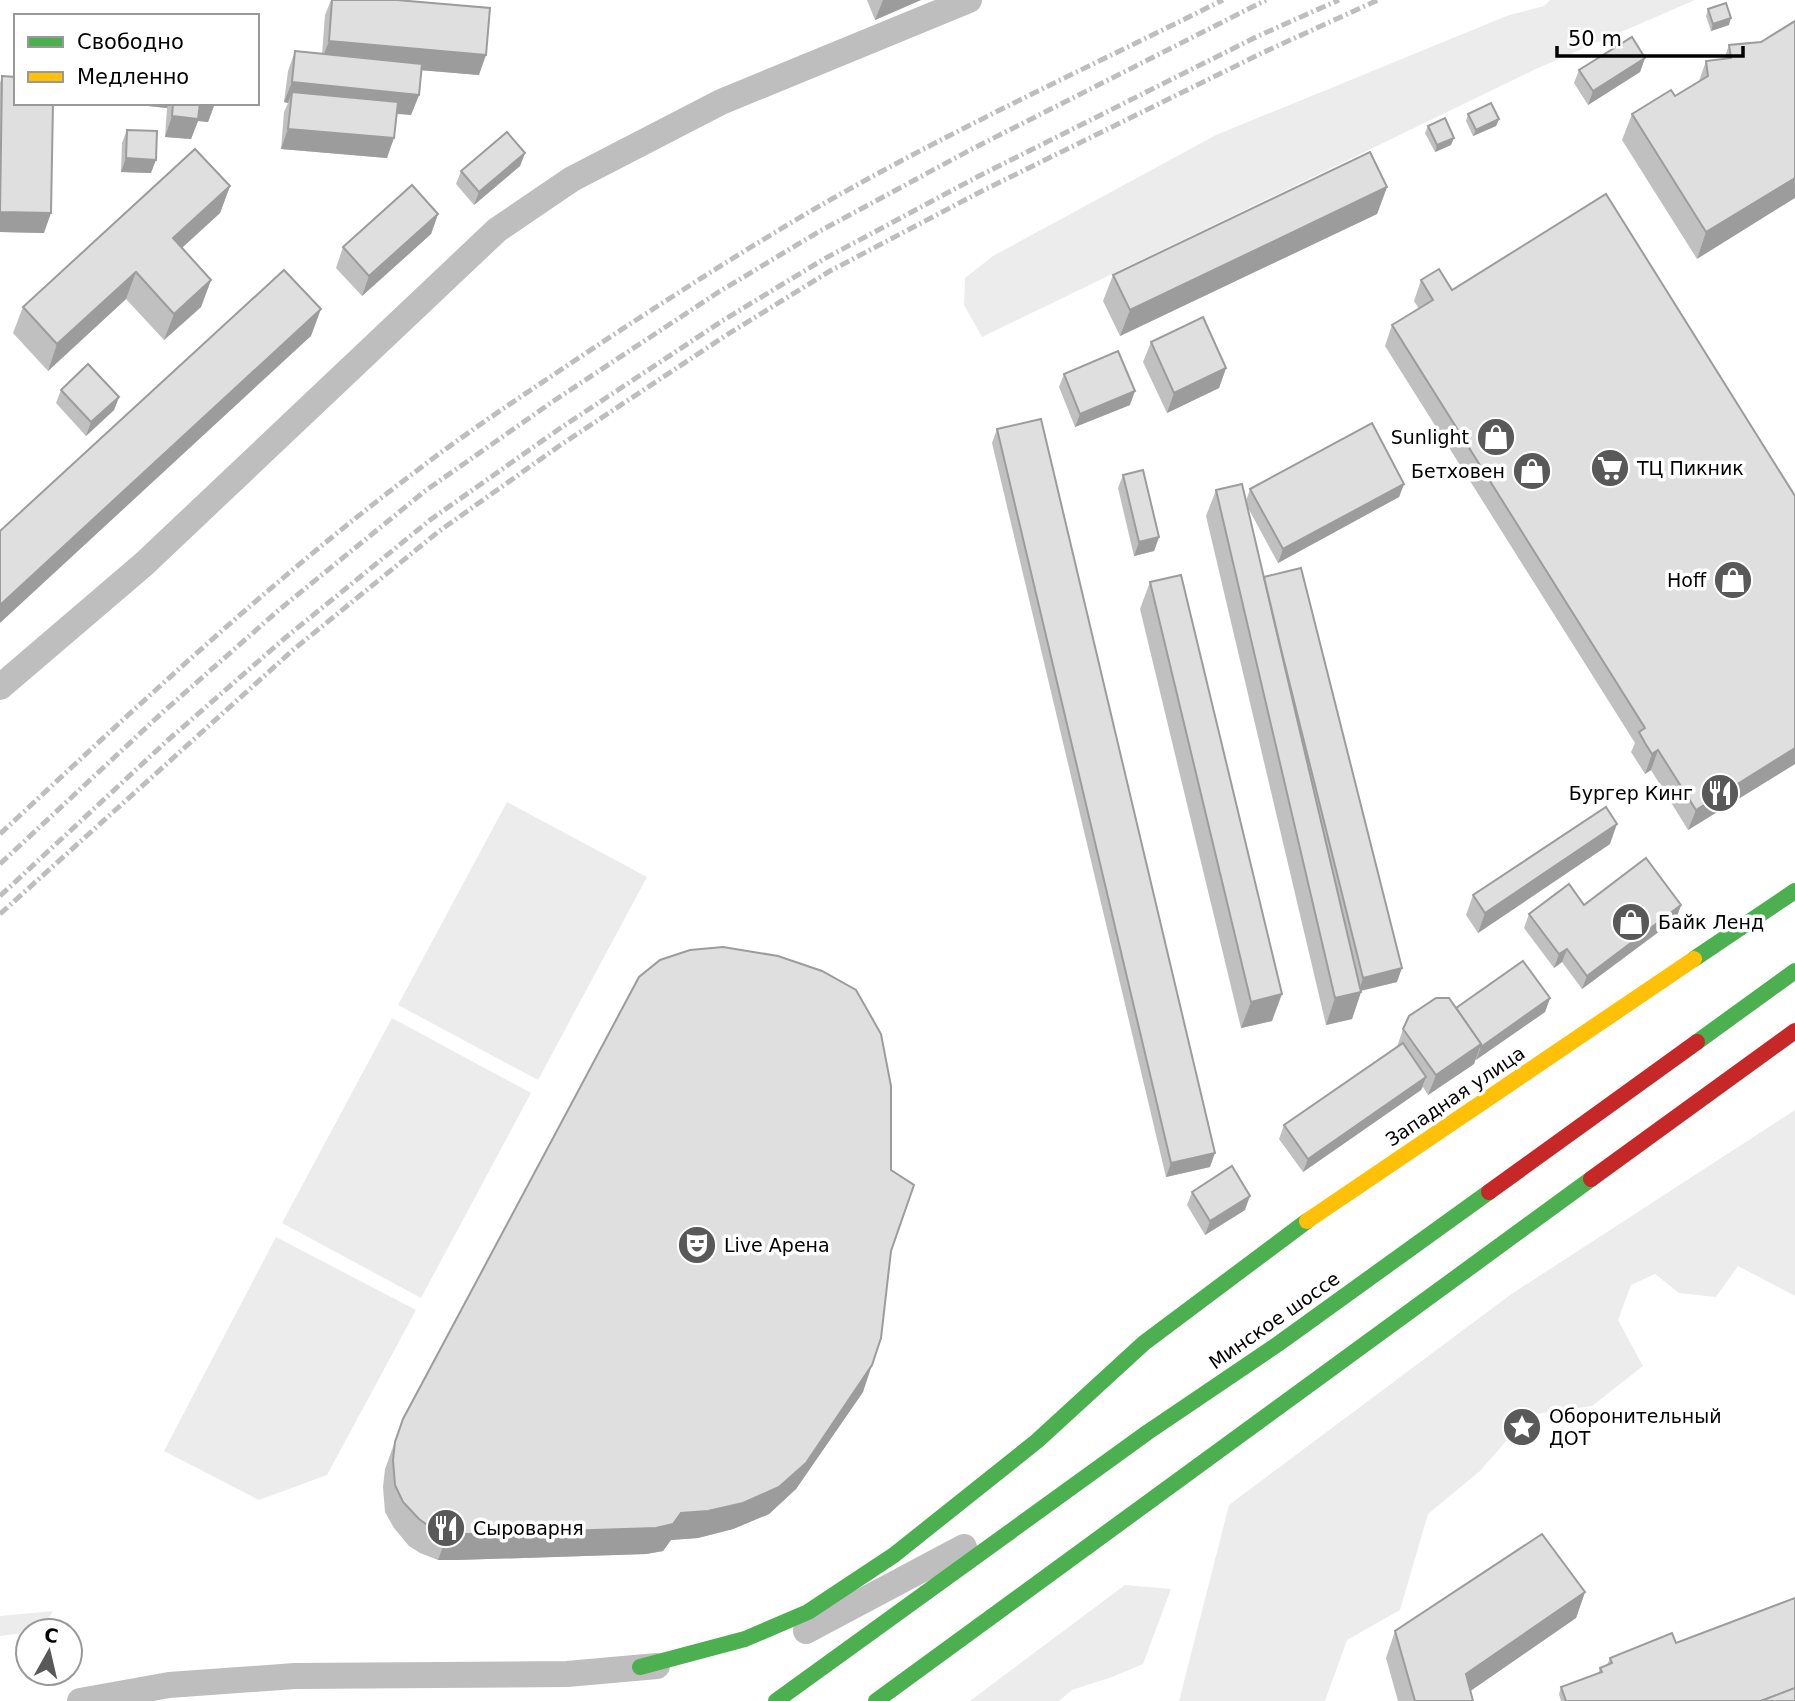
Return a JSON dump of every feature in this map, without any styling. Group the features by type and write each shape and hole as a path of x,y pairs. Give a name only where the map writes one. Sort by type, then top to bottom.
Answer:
{"main road":[{"name":"Западная улица","path":"640,1667 745,1639 808,1612 894,1555 1037,1441 1144,1343 1302,1224 1795,891"},
{"name":"Минское шоссе","path":"776,1701 1148,1432 1278,1344 1795,971"},
{"path":"876,1701 1795,1031"}],"street":[{"path":"0,687 144,564 497,230 572,179 721,102 970,0"},
{"path":"80,1701 169,1685 295,1676 567,1674 708,1661 752,1652 805,1632 942,1559 1087,1476"}],"shaded area":[{"path":"1550,0 1695,0 1538,68 982,337 964,305 965,278 993,256 1216,135 1509,15 1544,6"},
{"path":"507,802 647,877 538,1080 398,1005"},
{"path":"392,1018 531,1093 421,1298 282,1223"},
{"path":"1795,1110 1795,1296 1738,1266 1716,1297 1679,1293 1655,1274 1631,1285 1618,1320 1643,1366 1592,1406 1529,1415 1480,1471 1428,1514 1400,1610 1347,1640 1325,1701 1179,1701 1229,1505 1510,1295"},
{"path":"276,1237 416,1310 327,1475 259,1500 164,1451"},
{"path":"1125,1585 1171,1589 1143,1664 1072,1690 1059,1701 970,1701"},
{"path":"53,1611 49,1617 14,1617 14,1634 0,1636 0,1616"}],"building":[{"path":"332,0 397,0 490,8 486,55 329,41"},
{"path":"1726,3 1731,18 1713,24 1708,9"},
{"path":"1795,21 1795,178 1706,232 1632,114 1671,90 1675,96 1708,76 1706,61 1731,58 1729,45 1761,42"},
{"path":"1632,37 1645,58 1593,91 1579,70"},
{"path":"295,51 422,64 419,95 292,82"},
{"path":"2,76 14,77 14,105 53,105 51,213 0,212"},
{"path":"292,92 398,102 394,138 288,129"},
{"path":"1491,103 1499,119 1476,130 1468,114"},
{"path":"173,105 200,105 198,119 172,116"},
{"path":"1445,118 1454,138 1437,145 1428,126"},
{"path":"127,130 157,131 156,160 126,158"},
{"path":"507,132 525,153 479,192 461,171"},
{"path":"195,149 230,186 173,238 211,280 174,314 136,272 57,344 23,307"},
{"path":"1370,152 1387,187 1130,310 1113,275"},
{"path":"412,185 438,214 369,276 343,247"},
{"name":"ТЦ Пикник","path":"1606,194 1795,496 1795,748 1696,810 1658,750 1652,754 1645,743 1639,732 1645,728 1392,325 1433,300 1421,280 1439,269 1452,290"},
{"path":"284,270 321,309 0,605 0,531"},
{"path":"1203,317 1226,368 1174,393 1151,342"},
{"path":"1118,351 1135,391 1080,414 1064,374"},
{"path":"88,364 119,397 91,422 61,390"},
{"path":"1041,419 1215,1153 1171,1163 997,429"},
{"path":"1372,423 1404,484 1283,549 1250,489"},
{"path":"1143,470 1159,537 1139,542 1123,475"},
{"path":"1242,484 1361,992 1335,998 1216,490"},
{"path":"1301,568 1402,968 1363,978 1264,577"},
{"path":"1181,575 1282,994 1251,1002 1150,582"},
{"path":"1606,807 1617,824 1485,913 1473,895"},
{"path":"1646,858 1681,905 1587,976 1567,949 1559,954 1529,914 1569,884 1584,905"},
{"name":"Live Арена","path":"723,947 778,956 822,971 856,990 881,1034 891,1086 891,1170 914,1185 891,1251 881,1338 872,1365 806,1463 779,1487 743,1503 708,1511 681,1513 673,1524 656,1528 467,1534 448,1533 430,1527 403,1502 395,1485 395,1442 403,1419 639,977 660,960 690,950"},
{"path":"1523,961 1550,998 1481,1047 1456,1008"},
{"path":"1436,998 1449,998 1481,1044 1436,1075 1403,1029 1409,1016"},
{"path":"1403,1043 1426,1077 1308,1159 1284,1125"},
{"path":"1232,1166 1250,1196 1210,1221 1192,1192"},
{"path":"1542,1534 1585,1592 1466,1674 1473,1701 1415,1701 1395,1631"},
{"path":"1795,1598 1795,1688 1761,1701 1566,1701 1561,1687 1602,1672 1600,1668 1612,1663 1610,1658 1672,1633 1676,1643"},
{"path":"1795,1688 1795,1701 1761,1701"}],"railway":[{"path":"0,834 150,695 304,560 411,475 505,408 702,278 855,186 959,131 1223,0"},
{"path":"0,864 163,712 280,609 425,491 555,400 717,293 820,231 972,149 1266,0"},
{"path":"0,896 168,740 285,638 430,520 559,429 722,321 824,259 977,177 1256,37 1339,0"},
{"path":"0,914 293,650 438,532 562,444 725,336 830,271 982,191 1262,53 1378,0"}],"traffic: fast":[{"path":"1694,959 1795,891"},
{"path":"1697,1042 1795,971"},
{"path":"876,1701 1591,1179"},
{"path":"776,1701 1148,1432 1278,1344 1489,1192"},
{"path":"640,1667 745,1639 808,1612 894,1555 1037,1441 1144,1343 1307,1221"}],"traffic: slow":[{"path":"1307,1221 1694,959"}],"traffic: jam":[{"path":"1591,1179 1795,1031"},
{"path":"1489,1192 1697,1042"}],"place":[{"name":"Sunlight","path":"1496,437"},
{"name":"ТЦ Пикник","path":"1610,468"},
{"name":"Бетховен","path":"1532,471"},
{"name":"Hoff","path":"1733,580"},
{"name":"Бургер Кинг","path":"1720,793"},
{"name":"Байк Ленд","path":"1631,922"},
{"name":"Live Арена","path":"697,1245"},
{"name":"Оборонительный ДОТ","path":"1522,1427"},
{"name":"Сыроварня","path":"446,1528"}]}
